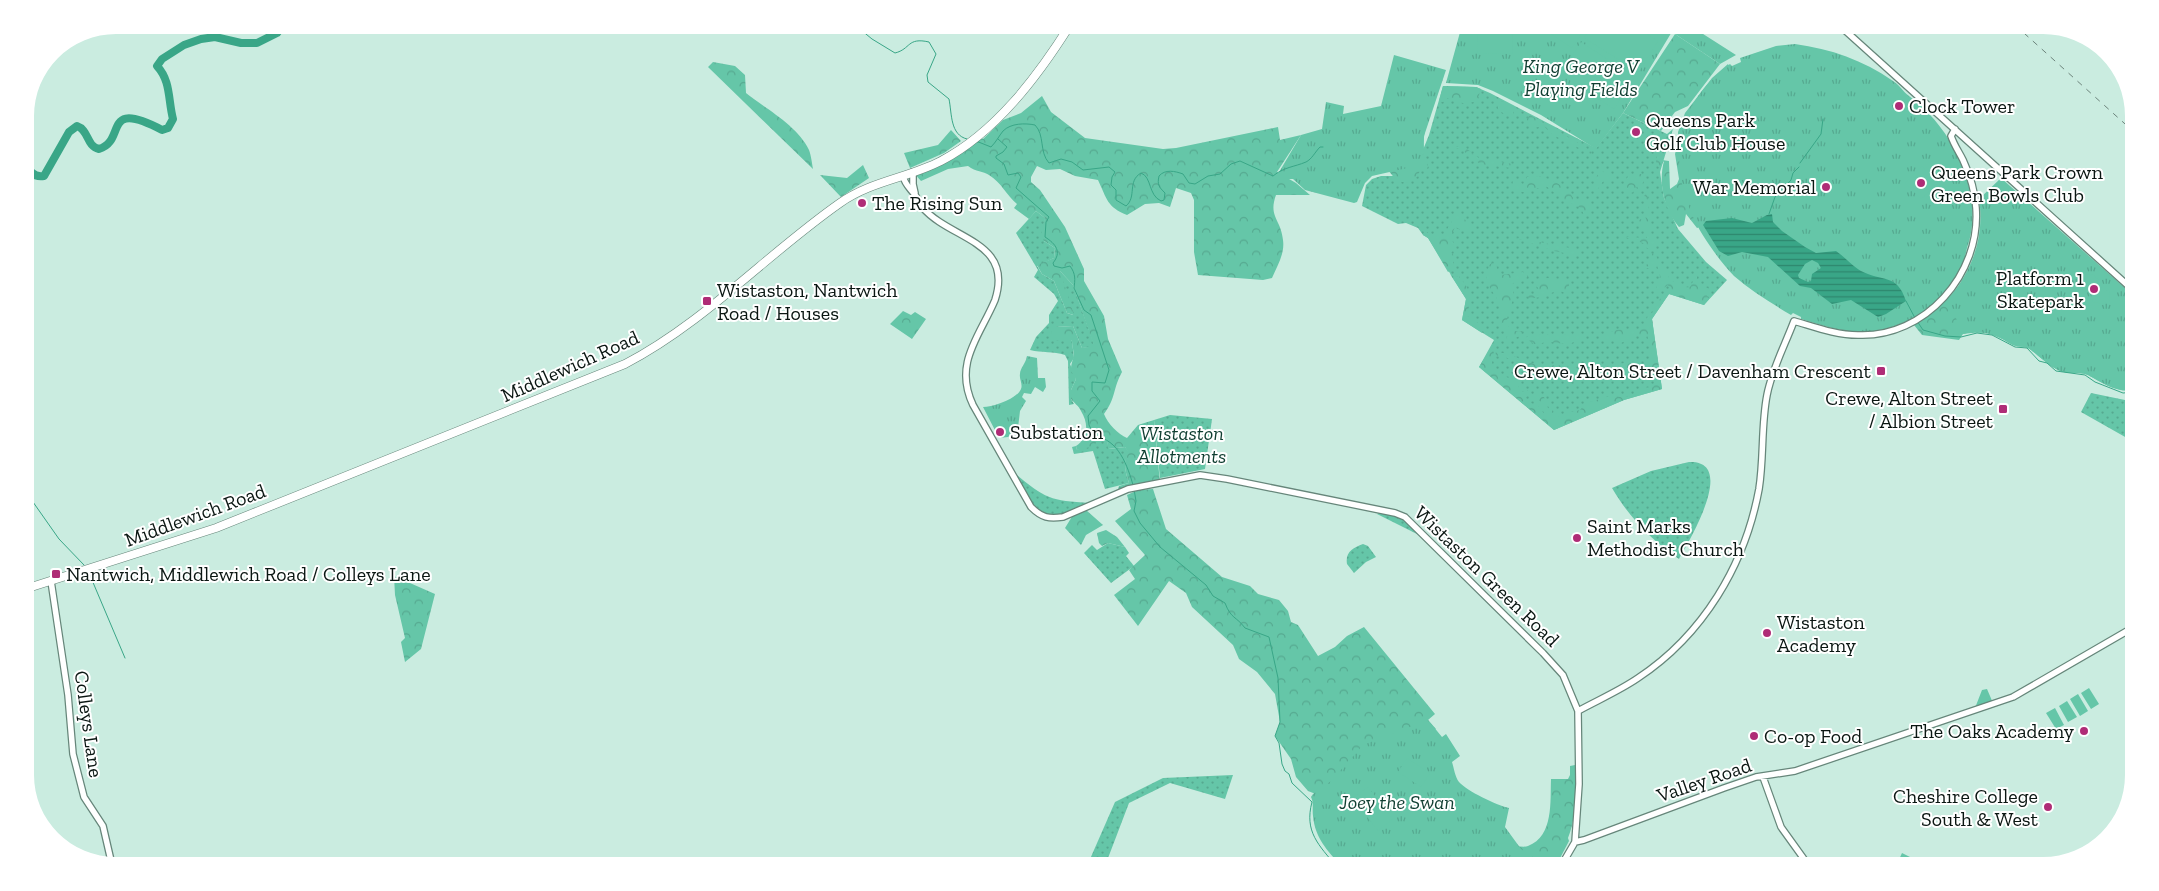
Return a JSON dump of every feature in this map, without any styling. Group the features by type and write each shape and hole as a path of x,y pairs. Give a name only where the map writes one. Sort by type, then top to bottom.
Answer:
{"highway":[{"name":"Middlewich Road","path":"34,586 216,528 624,364 647,352 700,313 840,202 869,186 903,176 941,161 964,146 1027,88 1064,34"}],"street":[{"path":"1849,34 2125,283"},
{"path":"1578,711 1632,682 1666,656 1702,619 1730,574 1746,538 1756,503 1762,460 1764,412 1768,388 1794,321 1829,331 1856,335 1886,332 1920,318 1939,304 1956,282 1967,264 1974,241 1977,217 1968,173 1951,136 1955,130"},
{"path":"913,172 912,184 915,195"},
{"name":"Wistaston Green Road","path":"903,176 905,184 923,208 940,222 962,234 986,252 998,270 999,290 967,359 967,389 973,405 1031,507 1039,515 1046,518 1057,518 1128,489 1192,476 1209,476 1395,513 1405,517 1555,666 1568,685 1578,711 1580,784 1575,842"},
{"name":"Colleys Lane","path":"51,581 67,683 73,754 84,797 103,826 110,857"},
{"name":"Valley Road","path":"1575,842 1724,788 1763,777 1795,771 1985,707 2019,694 2125,632"},
{"path":"1763,777 1781,826 1803,857"},
{"path":"1566,857 1575,842"}],"green space":[{"name":"King George V Playing Fields","path":"1460,34 1671,34 1623,113 1596,149 1541,115 1493,91 1478,85 1446,83"},
{"path":"1478,34 1513,34 1512,54 1477,53"},
{"path":"1551,34 1581,34 1572,48"},
{"path":"1586,34 1647,34 1658,41 1639,72 1584,38"},
{"path":"1675,34 1720,64 1688,106 1675,112 1661,131 1623,113"},
{"path":"1675,34 1703,34 1736,55 1720,64"},
{"path":"1581,42 1635,77 1614,109 1560,74"},
{"path":"1795,44 1846,56 1870,67 1895,83 1940,126 1962,165 1969,185 1972,228 1964,262 1957,276 1930,308 1900,324 1883,330 1856,332 1828,327 1801,319 1801,317 1793,313 1791,315 1754,292 1734,276 1710,246 1696,223 1686,198 1680,174 1680,150 1684,126 1693,104 1709,83 1730,64 1732,66 1741,62 1740,58 1776,46"},
{"path":"1394,55 1446,70 1424,136 1423,154 1416,166 1372,176 1365,183 1357,202 1354,203 1305,190 1293,179 1275,179 1301,135 1322,129 1326,102 1344,106 1343,114 1381,106"},
{"path":"713,62 735,66 745,75 746,93 781,118 797,133 809,150 813,169 708,67"},
{"path":"1728,64 1700,227 1697,228 1686,214 1684,225 1679,227 1669,213 1666,204 1662,187 1664,161 1659,167 1656,165 1659,150 1663,153 1662,160 1669,161 1670,189 1677,184 1679,179 1675,154 1678,132 1685,113 1712,78"},
{"path":"1443,86 1476,87 1596,148 1623,113 1667,134 1673,129 1660,172 1664,198 1678,229 1706,262 1727,280 1704,305 1669,294 1652,319 1662,389 1624,400 1554,430 1479,367 1494,340 1462,320 1466,299 1428,238 1418,228 1406,223 1398,224 1362,206 1366,185 1372,179 1381,176 1404,176 1414,172 1429,135"},
{"path":"1443,86 1476,87 1481,89 1477,101 1462,103 1448,98 1443,102 1439,101"},
{"path":"1042,96 1051,112 1085,138 1163,149 1278,127 1280,140 1301,135 1277,172 1296,183 1310,195 1276,195 1273,208 1282,233 1283,250 1272,278 1263,280 1198,275 1194,252 1194,200 1191,193 1176,188 1170,207 1159,203 1145,204 1127,215 1111,205 1098,180 1075,176 1060,169 1046,170 1037,166 1031,177 1031,182 1040,190 1065,227 1084,269 1084,281 1104,316 1108,339 1122,372 1111,403 1104,414 1106,418 1120,434 1127,438 1138,425 1154,420 1160,483 1117,494 1119,486 1129,483 1125,467 1128,452 1125,447 1108,449 1107,441 1097,439 1095,446 1077,450 1076,446 1085,435 1086,426 1084,416 1071,399 1071,390 1076,379 1071,370 1074,355 1072,341 1068,339 1058,341 1052,338 1051,332 1056,327 1073,326 1082,348 1094,346 1073,285 1060,271 1074,315 1067,313 1054,281 1042,274 1037,265 1054,258 1055,248 1044,241 1041,235 1045,218 1036,211 1029,219 1014,208 1017,204 993,178 968,166 948,169 921,181 913,172 977,135 983,139 1003,120 1021,113"},
{"path":"1503,101 1514,109 1513,114 1506,115 1497,109 1498,104"},
{"path":"1431,110 1425,130 1424,142 1427,169 1420,170 1418,176 1408,183 1397,181 1387,169 1420,137"},
{"path":"1530,115 1585,147 1591,154 1553,135 1544,126 1534,128 1530,126 1525,121"},
{"path":"951,130 961,141 944,153 910,168 904,153 938,145"},
{"path":"1462,145 1480,159 1513,164 1512,168 1480,164 1461,149 1454,148"},
{"path":"863,165 869,178 841,197 820,175 847,178"},
{"name":"Queens Park Crown Green Bowls Club","path":"1922,166 1938,183 1921,199 1905,183"},
{"path":"1601,170 1610,177 1609,181 1604,180 1597,190 1594,187 1595,179"},
{"path":"1629,174 1642,174 1644,177 1641,192 1639,192 1637,186 1632,193 1623,187"},
{"path":"1540,176 1564,188 1572,195 1574,200 1583,200 1589,203 1589,211 1584,215 1581,208 1564,200 1546,186 1524,192 1515,191 1512,186 1513,181 1519,180 1522,184 1527,183 1527,177"},
{"path":"2001,178 2125,288 2125,391 2110,387 2088,375 2062,371 2051,366 2029,348 2015,346 1995,336 1978,332 1963,334 1948,300 1964,277 1975,253 1980,227 1979,199"},
{"path":"1646,194 1648,197 1650,234 1655,242 1655,248 1651,250 1645,247 1646,244 1625,237 1647,238 1645,231 1635,223 1641,219 1646,221 1644,196"},
{"path":"1036,211 1045,218 1044,241 1055,248 1054,258 1037,266 1042,274 1054,281 1067,313 1073,315 1059,270 1073,285 1095,347 1082,348 1073,326 1056,327 1072,341 1074,358 1070,364 1076,379 1071,390 1071,399 1074,404 1069,405 1068,361 1065,355 1030,350 1036,337 1049,323 1049,315 1058,301 1054,294 1034,277 1038,270 1016,233"},
{"path":"1456,215 1462,215 1470,227 1469,230 1462,231 1455,227 1450,238 1456,246 1451,253 1455,256 1453,263 1455,268 1448,272 1428,238 1423,235 1425,231 1435,236 1444,234"},
{"path":"1513,237 1578,251 1575,255 1554,251"},
{"path":"1652,253 1655,254 1668,276 1678,285 1690,287 1697,274 1697,285 1708,288 1706,294 1709,299 1704,305 1669,294 1652,319 1662,389 1624,400 1554,430 1479,367 1491,348 1493,352 1492,364 1495,370 1501,375 1511,378 1523,392 1528,390 1529,394 1526,397 1526,401 1538,406 1546,416 1547,413 1541,407 1540,401 1535,400 1534,395 1544,397 1548,408 1557,413 1560,419 1563,414 1580,410 1586,403 1610,396 1626,397 1636,393 1641,388 1653,387 1656,383 1657,374 1642,365 1628,372 1619,369 1596,380 1564,372 1555,375 1534,372 1521,368 1516,362 1505,357 1495,355 1496,352 1510,354 1526,362 1578,369 1612,369 1617,365 1631,361 1648,365 1652,357 1647,334 1635,336 1621,343 1604,339 1613,331 1640,330 1645,328 1648,314 1652,313 1660,299 1670,290 1668,285 1662,289 1656,289 1660,276 1657,265 1644,268 1644,265 1650,264"},
{"path":"1492,263 1496,265 1498,272 1502,275 1523,272 1528,276 1523,281 1513,283 1513,299 1507,325 1513,331 1522,331 1521,335 1510,341 1506,338 1509,334 1502,325 1501,306 1486,278 1489,265"},
{"path":"1450,274 1454,277 1459,276 1468,289 1469,296 1466,315 1481,325 1482,333 1462,320 1466,299"},
{"name":"Platform 1 Skatepark","path":"2092,274 2098,279 2100,286 2110,292 2109,301 2104,304 2093,302 2091,293 2084,291 2080,286 2083,275"},
{"path":"1536,279 1569,280 1569,291 1565,293 1559,290 1551,293 1547,292 1540,297 1529,299 1527,295 1536,294 1539,290 1534,281"},
{"path":"1963,281 2125,384 2125,391 2115,389 2088,375 2062,371 2051,366 2029,348 2015,346 1990,334 1978,332 1963,334 1959,340 1922,335 1914,325 1928,316"},
{"path":"903,311 911,315 915,312 926,319 912,339 890,324"},
{"path":"1530,335 1579,335 1581,337 1577,341 1568,344 1546,342 1534,344 1525,338"},
{"path":"1027,356 1037,358 1038,378 1045,378 1046,387 1043,392 1035,387 1031,394 1024,393 1022,397 1026,401 1020,411 1018,428 1008,437 999,438 983,407 1004,402 1019,393 1021,389 1020,372"},
{"path":"2091,393 2125,400 2125,437 2081,412"},
{"name":"Wistaston Allotments","path":"1170,415 1212,419 1205,469 1160,478 1154,420"},
{"path":"1097,439 1107,441 1109,449 1125,447 1129,452 1125,467 1129,483 1105,489 1093,451 1074,454 1072,447 1076,446 1077,450"},
{"path":"1689,462 1703,465 1710,474 1710,487 1699,520 1679,559 1641,527 1612,488 1651,471"},
{"path":"1012,471 1032,487 1048,496 1065,501 1090,503 1063,515 1047,516 1033,506"},
{"path":"1153,489 1166,529 1222,577 1250,586 1258,594 1279,600 1288,611 1291,622 1298,625 1318,656 1364,627 1435,714 1428,720 1436,729 1326,798 1308,791 1296,777 1291,759 1275,736 1280,722 1275,694 1257,672 1239,659 1233,645 1192,607 1186,593 1169,581 1138,626 1114,595 1135,579 1129,570 1145,555 1115,521 1131,509 1127,495 1138,490"},
{"path":"1086,510 1103,525 1086,535 1081,545 1065,528 1073,515"},
{"path":"1381,512 1401,517 1423,537 1377,514"},
{"path":"1106,530 1117,537 1125,547 1108,543 1102,546 1099,543 1097,533"},
{"path":"1108,543 1125,547 1129,553 1126,556 1134,566 1111,583 1084,553 1092,545 1097,550"},
{"path":"1363,544 1368,546 1376,557 1366,562 1354,573 1347,564 1347,556 1353,549"},
{"path":"394,576 435,594 421,649 405,662 401,642 405,638 395,595"},
{"path":"2089,688 2099,704 2091,709 2081,693"},
{"path":"1987,689 1993,703 1975,708 1982,690"},
{"path":"2078,694 2088,711 2080,716 2070,699"},
{"path":"2067,701 2077,717 2068,722 2059,706"},
{"path":"2055,708 2064,725 2056,729 2046,713"},
{"name":"Joey the Swan","path":"1428,720 1442,737 1446,734 1460,756 1452,762 1459,782 1482,797 1509,808 1505,827 1521,849 1533,857 1333,857 1316,831 1311,797 1331,781 1363,745"},
{"path":"1407,758 1430,773 1421,787 1398,772"},
{"path":"1575,765 1576,793 1569,841 1561,857 1499,857 1509,845 1528,846 1542,834 1549,817 1551,779 1568,779 1570,766"},
{"path":"1233,775 1225,799 1170,783 1129,803 1108,857 1091,857 1115,802 1163,778"},
{"path":"1368,787 1393,819 1378,831 1353,798"},
{"path":"1902,853 1910,857 1900,857"}],"shaded area":[{"path":"1772,214 1773,222 1782,231 1816,253 1836,251 1861,271 1893,282 1898,286 1906,301 1878,317 1851,300 1832,304 1811,288 1800,286 1768,257 1742,252 1728,256 1719,251 1703,225 1706,221 1732,218 1752,223","holes":["1812,260 1818,263 1821,268 1812,274 1811,281 1808,282 1799,278 1798,275 1805,264"]}],"waterway":[{"path":"34,175 44,176 69,132 77,126 84,131 92,145 99,149 107,145 118,124 123,120 130,118 143,121 162,130 168,128 173,119 167,84 157,66 162,59 184,45 201,39 215,37 241,43 257,43 275,34"},
{"path":"866,34 895,53 913,42 929,42 936,54 927,75 928,82 949,99 955,129 961,137 967,139"},
{"path":"1800,163 1821,134 1823,119"},
{"path":"976,141 991,147 1006,128 1023,124 1035,125 1040,134 1044,154 1049,163 1061,159 1072,162 1083,170 1109,167 1115,172 1111,185 1116,190 1116,200 1126,206 1131,198 1134,180 1141,173 1147,178 1154,195 1161,201 1164,200 1165,193 1159,186 1158,179 1164,172 1173,171 1183,174 1189,183 1195,184 1208,176 1220,174 1231,164 1240,161 1273,176 1285,169 1306,162 1320,147 1323,147"},
{"path":"998,139 1007,147 996,158 1004,164 1008,175 1018,173 1021,177 1016,188 1049,217 1046,222 1045,237 1056,248 1057,255 1053,263 1054,266 1062,268 1070,266 1074,274 1074,288 1084,310 1091,315 1109,370 1105,383 1092,382 1092,391 1100,401 1088,416 1089,425 1095,437 1110,442 1116,448 1125,462 1133,485"},
{"path":"1769,214 1775,197 1791,180 1793,173 1799,167"},
{"path":"1906,301 1915,318"},
{"path":"1917,321 1923,330 1945,336 1961,337 1977,333 1992,335 2015,347 2027,348 2039,361 2047,363 2056,371 2085,375 2095,382 2125,393"},
{"path":"1134,489 1136,501 1134,511 1140,523 1160,547 1206,585 1213,596 1225,603 1232,615 1245,628 1269,637 1278,678 1280,722 1275,736 1279,743 1282,764 1285,771 1289,774 1292,783 1312,802 1310,813 1312,830 1319,844 1329,857"},
{"path":"34,503 59,539 84,565"},
{"path":"89,573 125,658"}],"railway":[{"path":"2025,34 2125,124"}],"place":[{"name":"Clock Tower","path":"1899,106"},
{"name":"Queens Park Golf Club House","path":"1636,132"},
{"name":"Queens Park Crown Green Bowls Club","path":"1921,183"},
{"name":"War Memorial","path":"1826,187"},
{"name":"The Rising Sun","path":"862,203"},
{"name":"Platform 1 Skatepark","path":"2094,289"},
{"name":"Wistaston, Nantwich Road / Houses","path":"707,301"},
{"name":"Crewe, Alton Street / Davenham Crescent","path":"1881,371"},
{"name":"Crewe, Alton Street / Albion Street","path":"2003,409"},
{"name":"Substation","path":"1000,432"},
{"name":"Saint Marks Methodist Church","path":"1577,538"},
{"name":"Nantwich, Middlewich Road / Colleys Lane","path":"56,574"},
{"name":"Wistaston Academy","path":"1767,633"},
{"name":"The Oaks Academy","path":"2084,731"},
{"name":"Co-op Food","path":"1754,736"},
{"name":"Cheshire College South & West","path":"2048,807"}]}
